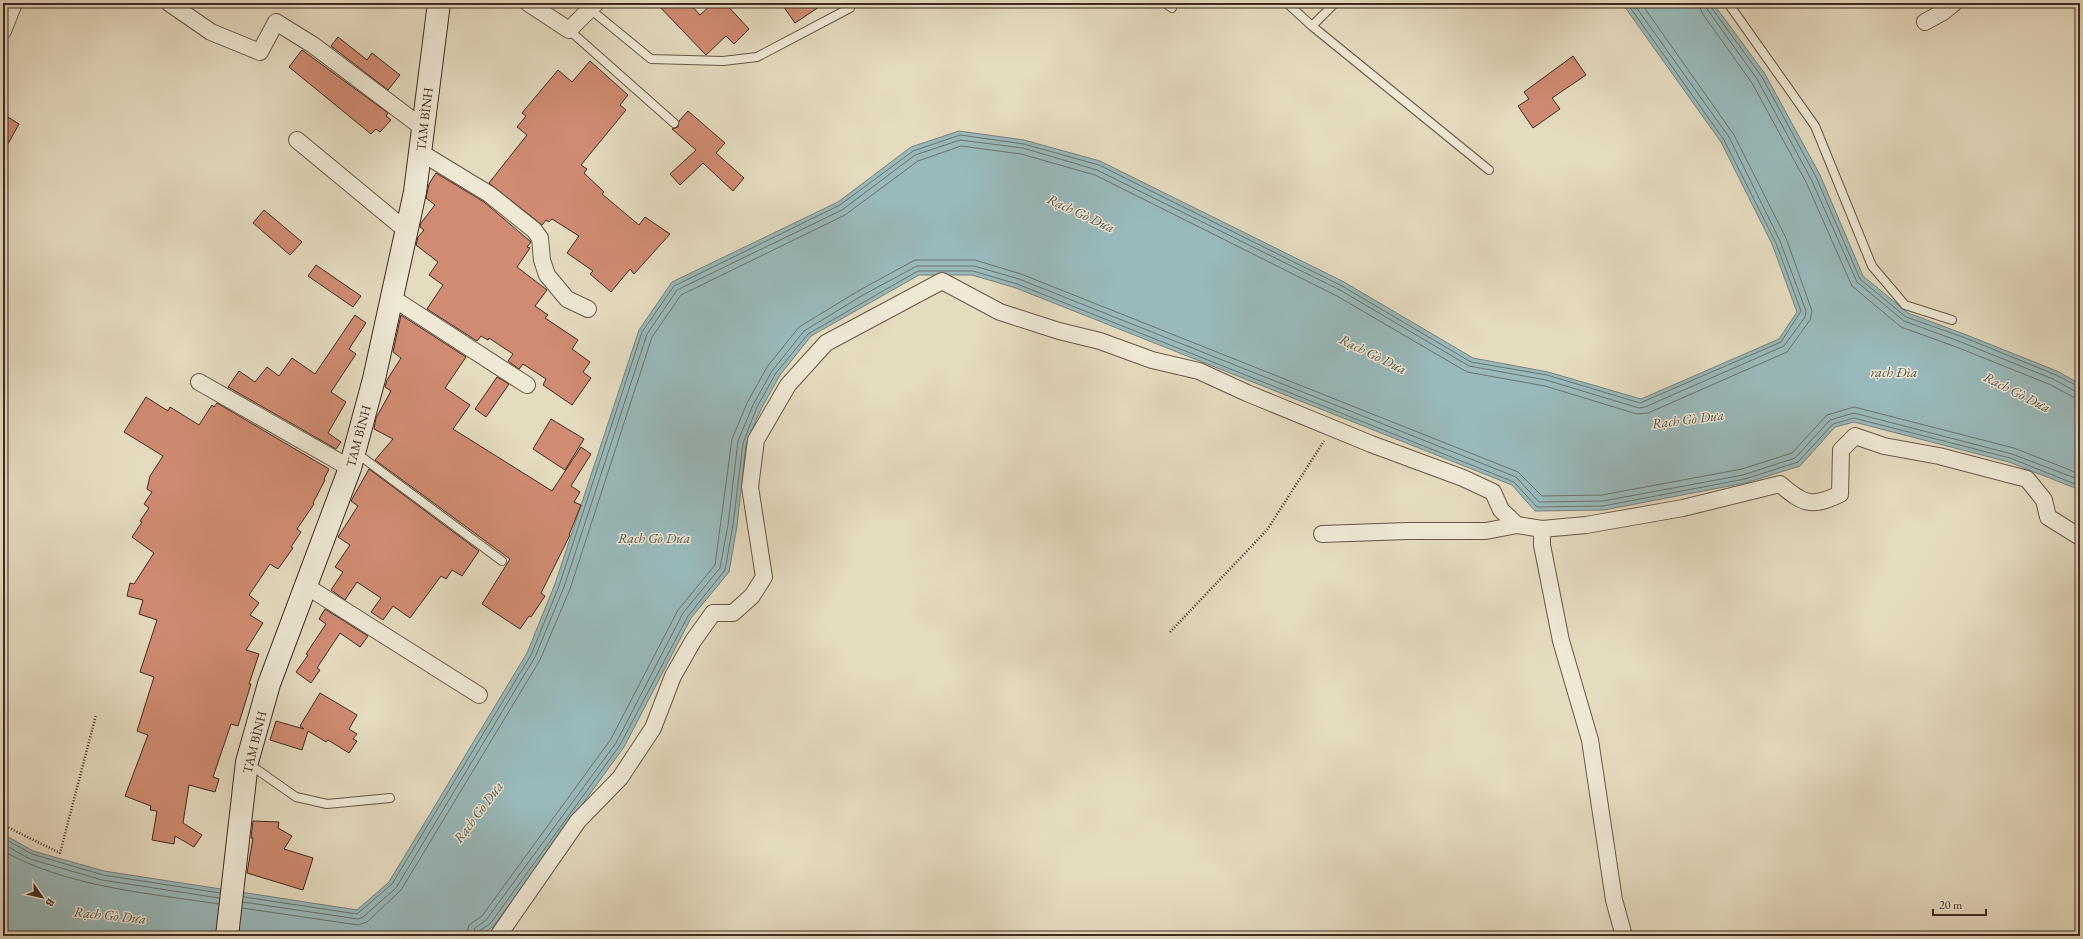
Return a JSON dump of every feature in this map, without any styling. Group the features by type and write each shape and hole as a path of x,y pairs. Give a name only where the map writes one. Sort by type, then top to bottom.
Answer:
{"main road":[{"name":"TAM BÌNH","path":"227,936 247,762 269,684 352,460 374,379 391,297 408,231 415,192 439,3"}],"street":[{"path":"3,30 14,3"},
{"path":"169,3 211,32 260,52 276,22 313,45 423,128"},
{"path":"528,3 569,30 593,6"},
{"path":"1925,22 1943,12 1954,3"},
{"path":"297,140 408,231"},
{"path":"420,152 489,194 534,230 540,238 542,260 548,275 567,299 588,310"},
{"path":"498,936 578,821 620,778 653,728 673,676 693,641 713,613 733,613 752,596 764,578 750,487 756,440 788,385 826,343 942,281 1000,312 1058,331 1100,341 1152,360 1199,371 1247,393 1333,428 1410,459 1463,478 1493,492 1501,510 1517,525"},
{"path":"391,297 527,385"},
{"path":"199,382 352,460"},
{"path":"1322,534 1408,531 1486,532 1517,525 1542,529 1586,525 1683,508 1780,484 1797,498 1811,504 1826,501 1840,494 1842,450 1855,436 1884,446 1939,456 2027,479 2044,500 2048,517 2080,537"},
{"path":"1542,529 1542,545 1561,641 1590,740 1614,900 1624,936"},
{"path":"306,586 479,695"}],"lane":[{"path":"1287,3 1312,26 1489,170"},
{"path":"1312,26 1335,3"},
{"path":"1728,3 1815,126 1872,266 1905,305 1952,320"},
{"path":"593,6 651,59 723,61 757,57 850,8"},
{"path":"569,30 674,123"},
{"path":"352,460 502,561"},
{"path":"247,762 296,797 327,804 390,798"}],"path":[{"path":"1170,632 1267,530 1333,428"},
{"path":"3,825 60,854 96,715"}],"water":[{"name":"Rạch Gò Dưa","path":"1622,3 1713,3 1765,74 1820,175 1863,276 1908,313 2057,371 2080,384 2080,490 2009,462 1854,422 1835,427 1800,466 1745,483 1604,510 1535,511 1512,485 1016,288 972,275 919,275 811,336 780,375 761,409 746,444 737,526 729,572 691,618 624,747 493,927 479,936 3,936 3,834 33,851 104,871 357,910 389,882 527,653 555,584 639,330 672,282 838,202 911,147 959,131 1024,140 1100,161 1344,282 1473,358 1548,372 1641,399 1779,339 1797,312 1772,244 1721,142"}],"building":[{"path":"656,3 689,3 700,15 713,3 725,3 749,29 734,44 726,36 706,55"},
{"path":"781,3 825,3 795,23"},
{"path":"338,37 367,60 372,53 400,75 388,90 331,46"},
{"path":"302,50 388,113 386,116 391,120 380,132 376,129 371,134 289,67"},
{"path":"1573,56 1586,75 1552,98 1560,109 1533,128 1518,106 1529,99 1524,92"},
{"path":"590,61 628,95 620,105 626,110 581,165 587,169 584,173 604,192 602,194 639,225 645,217 670,234 634,274 630,269 611,292 590,274 593,271 567,253 579,236 552,219 549,222 546,220 542,225 489,183 527,135 517,127 526,116 522,113 558,70 572,82"},
{"path":"688,111 725,143 716,153 744,178 733,191 703,163 680,185 670,174 696,150 672,129 678,127 679,121"},
{"path":"3,114 19,124 3,153"},
{"path":"436,173 484,202 531,242 527,247 530,248 517,267 547,290 535,306 548,315 545,318 578,340 572,349 590,362 583,372 591,378 572,405 543,385 546,379 523,364 519,369 508,361 513,354 489,338 488,340 481,336 477,341 427,309 443,285 429,275 438,262 416,245 418,237 424,230 420,227 421,223 435,205 426,198 429,184"},
{"path":"264,210 302,242 290,255 253,223"},
{"path":"316,265 361,296 353,307 308,276"},
{"path":"355,315 366,323 349,349 356,354 331,392 346,402 328,433 341,442 336,449 228,387 239,371 255,382 267,367 279,376 292,358 315,374"},
{"path":"401,315 466,357 445,388 470,405 453,429 552,491 581,447 591,454 571,486 580,492 574,502 581,505 570,535 541,593 545,596 531,617 529,616 520,629 482,604 510,559 375,460 393,439 374,429 376,418 391,391 385,387 387,380 401,358 393,352"},
{"path":"497,377 509,384 486,417 475,409"},
{"path":"146,397 168,411 170,407 199,425 212,405 214,407 217,403 329,469 313,503 314,504 297,529 301,532 291,547 293,548 278,569 270,564 249,595 259,603 250,615 263,623 246,650 259,654 238,726 231,724 213,777 219,779 215,792 189,785 183,823 202,835 194,847 175,836 174,844 152,840 157,811 150,810 151,806 125,796 148,735 137,731 154,677 140,672 157,620 139,614 143,600 127,596 130,583 134,584 154,553 132,537 149,508 144,504 152,492 147,489 150,476 163,456 124,432"},
{"path":"551,419 584,439 565,470 533,449"},
{"path":"369,469 479,551 462,576 452,570 446,579 441,576 410,618 393,606 383,620 371,612 381,598 357,582 345,600 331,590 343,572 335,567 350,545 338,537 358,506 351,501"},
{"path":"325,609 368,636 360,647 340,633 317,668 320,670 311,683 296,672 326,624 319,619"},
{"path":"320,693 357,715 349,729 357,734 353,739 357,741 349,753 328,740 326,742 308,731 302,750 270,740 276,721 304,729 300,726"},
{"path":"253,821 279,822 278,828 292,836 284,849 313,858 303,890 247,873 253,838 251,838"}],"water label":[{"name":"rạch Đìa","path":"1894,372"}]}
